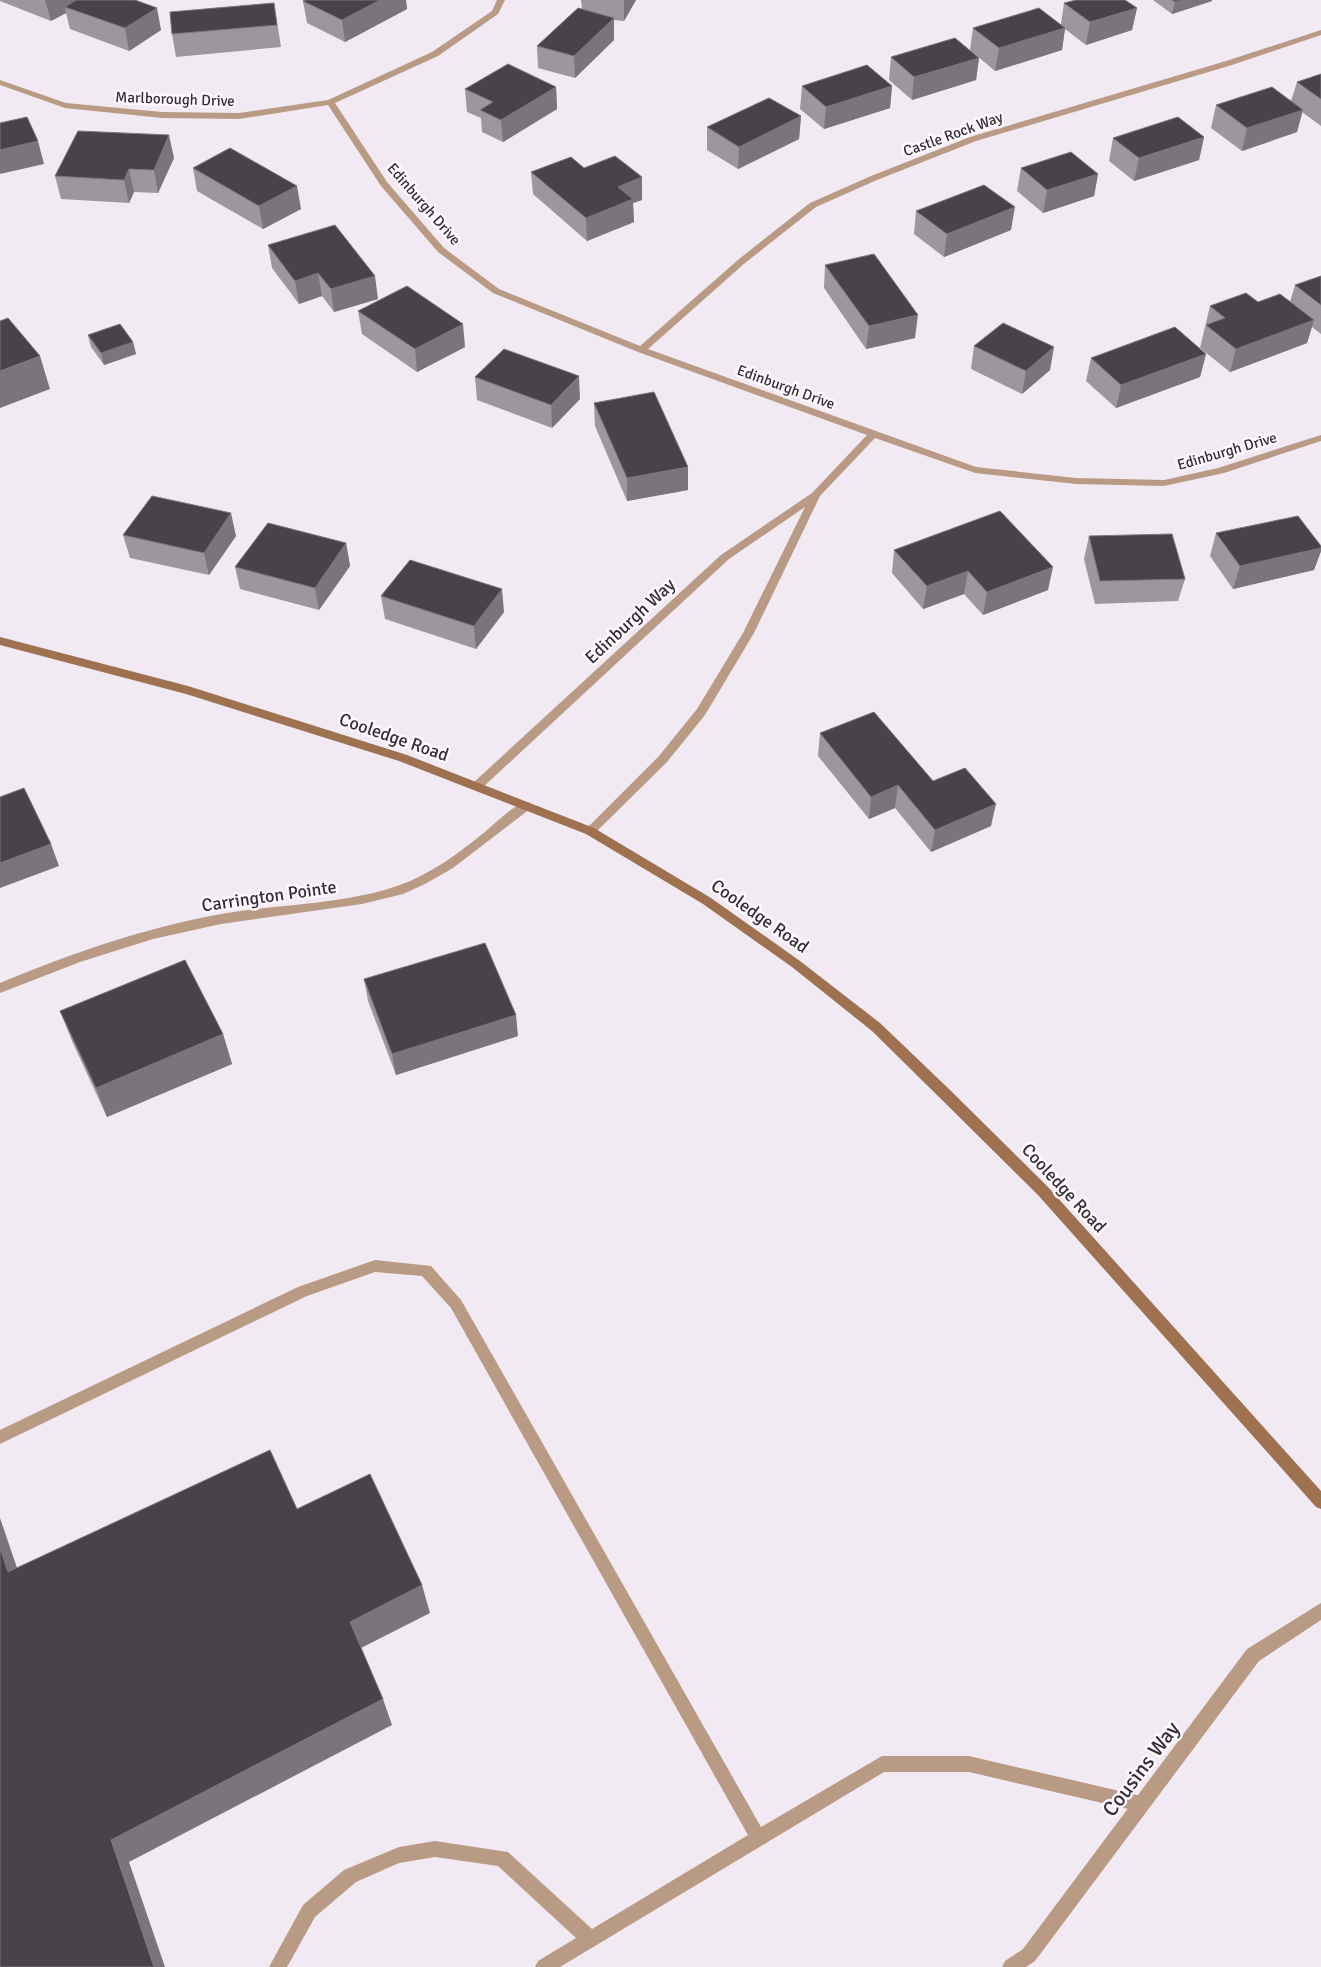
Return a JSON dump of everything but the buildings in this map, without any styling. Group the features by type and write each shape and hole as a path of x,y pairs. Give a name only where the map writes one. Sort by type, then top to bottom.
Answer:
{"street":[{"name":"Marlborough Drive","path":"0,82 65,105 162,115 239,116 330,102 435,54 494,12 501,0"},
{"name":"Castle Rock Way","path":"641,350 742,262 813,206 874,178 973,139 1229,63 1321,32"},
{"name":"Edinburgh Drive","path":"330,102 384,184 441,250 496,291 641,350 975,470 1076,481 1164,483 1220,471 1321,438"},
{"name":"Edinburgh Way","path":"476,786 725,557 816,495 873,434"},
{"name":"Edinburgh Way","path":"590,831 660,762 700,714 743,647 816,495"},
{"name":"Cooledge Road","path":"0,641 188,690 403,758 590,831 707,901 796,964 876,1027 1043,1191 1321,1502"},
{"name":"Carrington Pointe","path":"0,988 73,958 120,942 158,932 207,922 362,900 396,891 421,882 447,867 526,806"},
{"path":"0,1438 303,1291 375,1266 426,1270 456,1304 759,1839"},
{"name":"Cousins Way","path":"1010,1967 1029,1955 1253,1655 1321,1611"},
{"path":"544,1967 882,1764 969,1764 1142,1804"},
{"path":"278,1967 309,1910 350,1876 399,1854 435,1849 502,1858 590,1939"}]}
